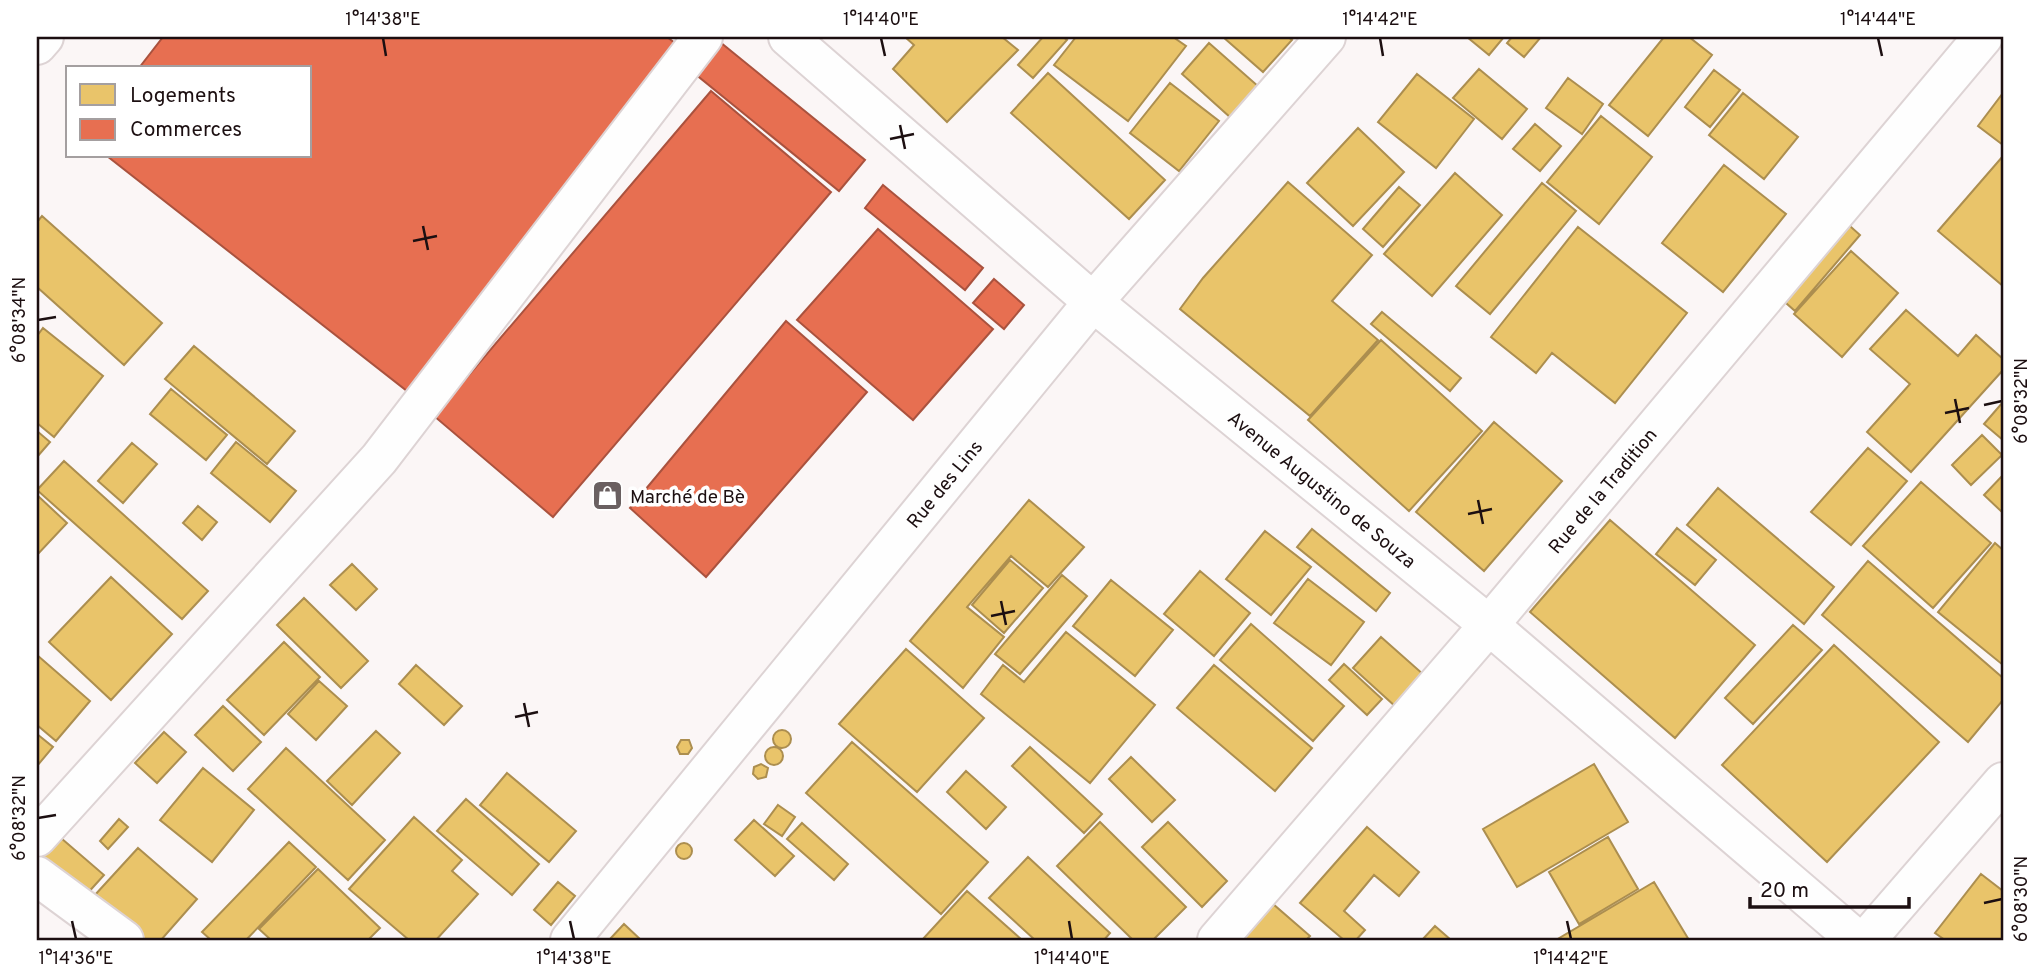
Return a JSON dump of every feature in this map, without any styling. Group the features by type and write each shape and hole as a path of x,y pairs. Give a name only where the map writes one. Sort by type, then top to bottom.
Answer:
{"street":[{"path":"37,45 44,37"},
{"path":"37,837 379,459 703,37"},
{"name":"Avenue Augustino de Souza","path":"788,37 1093,302 1489,625 1857,940"},
{"name":"Rue des Lins","path":"570,940 1093,302 1326,37"},
{"name":"Rue de la Tradition","path":"1217,940 1489,625 1983,37"},
{"path":"1866,940 2003,782"},
{"path":"37,876 124,940"}],"building: Logements":[{"path":"905,37 1002,37 1018,50 947,122 893,69 914,45"},
{"path":"1043,37 1063,37 1067,40 1033,78 1018,65"},
{"path":"1076,37 1173,37 1186,46 1128,121 1054,65"},
{"path":"1223,37 1288,37 1292,40 1263,72"},
{"path":"1467,37 1504,37 1489,55"},
{"path":"1512,37 1541,37 1524,57 1507,43"},
{"path":"1664,37 1689,37 1712,55 1648,136 1609,105"},
{"path":"1209,43 1259,87 1231,118 1182,74"},
{"path":"1479,69 1527,109 1502,139 1453,98"},
{"path":"1714,70 1740,90 1710,127 1685,107"},
{"path":"1048,73 1165,180 1129,219 1011,113"},
{"path":"1417,74 1474,119 1436,168 1378,122"},
{"path":"1568,78 1603,104 1582,134 1546,108"},
{"path":"1170,83 1219,121 1179,171 1130,133"},
{"path":"1743,93 1798,137 1764,179 1709,135"},
{"path":"2003,93 2003,145 1978,126"},
{"path":"1601,116 1652,157 1599,224 1547,182"},
{"path":"1535,124 1561,146 1540,171 1513,149"},
{"path":"1358,128 1404,172 1353,226 1307,183"},
{"path":"2003,156 2003,286 1938,231"},
{"path":"1724,165 1786,214 1723,292 1662,243"},
{"path":"1455,173 1502,215 1432,296 1384,254"},
{"path":"1288,182 1372,255 1332,301 1378,340 1310,416 1180,309 1203,278"},
{"path":"1542,183 1576,211 1490,314 1456,286"},
{"path":"1399,187 1420,205 1383,247 1363,229"},
{"path":"42,216 162,323 124,365 37,287 37,222"},
{"path":"1841,218 1860,235 1795,311 1776,294"},
{"path":"1578,227 1687,313 1615,403 1552,353 1536,373 1491,337"},
{"path":"1851,251 1898,293 1842,357 1794,314"},
{"path":"1906,310 1958,356 1976,335 2003,359 2003,370 1911,472 1867,432 1910,384 1870,349"},
{"path":"1382,312 1461,378 1450,391 1371,324"},
{"path":"43,328 103,376 54,437 37,423 37,336"},
{"path":"1381,340 1482,431 1409,511 1308,420"},
{"path":"194,346 295,431 267,464 165,379"},
{"path":"171,389 227,435 206,460 150,414"},
{"path":"2003,402 2003,440 1984,424"},
{"path":"1494,422 1562,481 1484,571 1416,512"},
{"path":"37,431 50,442 37,457"},
{"path":"1982,435 2002,455 1971,485 1952,465"},
{"path":"236,442 296,491 270,522 211,473"},
{"path":"132,443 157,464 123,503 98,481"},
{"path":"1868,448 1907,481 1851,545 1811,512"},
{"path":"64,461 208,591 182,619 37,490"},
{"path":"2003,475 2003,513 1984,495"},
{"path":"1921,482 1991,543 1933,608 1863,546"},
{"path":"1718,488 1834,587 1804,624 1687,525"},
{"path":"37,495 67,523 37,555"},
{"path":"1029,500 1084,547 1048,587 1011,556 967,607 1004,637 963,688 910,641"},
{"path":"198,506 217,522 202,540 183,523"},
{"path":"1610,520 1755,645 1675,738 1530,612"},
{"path":"1677,528 1716,560 1695,585 1656,554"},
{"path":"1312,529 1390,593 1376,611 1297,547"},
{"path":"1265,531 1311,567 1271,615 1226,579"},
{"path":"1995,543 2003,550 2003,665 1938,612"},
{"path":"1010,560 1043,588 1004,633 972,605"},
{"path":"1868,561 2003,678 2003,700 1968,742 1822,615"},
{"path":"352,564 377,589 356,610 330,585"},
{"path":"1200,571 1250,613 1214,656 1164,614"},
{"path":"1062,575 1087,596 1020,674 995,654"},
{"path":"111,577 172,634 111,700 49,642"},
{"path":"1308,579 1364,622 1331,665 1274,623"},
{"path":"1111,580 1173,630 1135,676 1073,626"},
{"path":"304,598 368,661 341,688 277,625"},
{"path":"1251,624 1344,706 1313,741 1220,660"},
{"path":"1793,625 1822,650 1753,724 1725,698"},
{"path":"1066,632 1155,705 1090,783 981,694 1003,665 1024,682"},
{"path":"1381,637 1424,675 1396,707 1353,668"},
{"path":"284,642 320,677 264,735 227,700"},
{"path":"1834,645 1939,742 1827,862 1722,765"},
{"path":"906,649 984,718 917,792 839,724"},
{"path":"37,655 90,701 56,741 37,725"},
{"path":"1344,664 1382,699 1367,715 1329,680"},
{"path":"416,665 462,706 444,725 399,684"},
{"path":"1214,665 1312,748 1275,791 1177,708"},
{"path":"319,681 347,706 316,740 288,714"},
{"path":"223,706 261,742 233,771 195,735"},
{"path":"782,730 788,733 791,739 788,745 782,748 776,745 773,739 776,733"},
{"path":"376,731 400,753 352,805 327,781"},
{"path":"164,732 186,752 157,783 135,763"},
{"path":"37,734 53,747 37,766"},
{"path":"681,740 689,740 692,748 688,754 680,754 677,747"},
{"path":"852,742 988,862 941,914 806,793"},
{"path":"774,747 782,752 783,756 778,764 774,765 766,760 765,756 770,748"},
{"path":"1030,747 1102,814 1084,833 1012,766"},
{"path":"286,748 385,840 348,880 248,789"},
{"path":"1131,757 1175,800 1152,822 1109,779"},
{"path":"761,764 768,768 766,777 758,779 753,774 754,767"},
{"path":"1594,764 1628,822 1517,887 1483,829"},
{"path":"203,768 254,810 212,862 160,820"},
{"path":"966,771 1006,807 986,829 947,792"},
{"path":"507,773 576,831 549,862 480,805"},
{"path":"466,799 539,864 512,895 437,831"},
{"path":"778,805 795,817 782,836 764,824"},
{"path":"414,817 462,860 452,871 478,894 436,940 409,940 349,889"},
{"path":"119,819 128,827 108,849 100,841"},
{"path":"754,820 794,856 775,876 735,840"},
{"path":"1100,822 1186,907 1153,940 1133,940 1057,866"},
{"path":"1168,822 1227,881 1202,907 1142,847"},
{"path":"802,823 848,864 834,880 787,839"},
{"path":"1367,827 1419,872 1399,896 1374,875 1344,911 1365,930 1356,940 1344,940 1300,903"},
{"path":"54,832 104,875 85,896 37,855"},
{"path":"1608,837 1638,889 1579,924 1549,872"},
{"path":"289,842 316,867 246,940 211,940 202,932"},
{"path":"684,843 690,845 690,857 684,859 678,857 676,851 678,845"},
{"path":"138,848 197,899 161,940 145,940 94,896"},
{"path":"1028,857 1110,933 1104,940 1035,940 989,898"},
{"path":"318,869 380,928 368,940 271,940 259,929"},
{"path":"1981,874 2003,891 2003,940 1945,940 1935,933"},
{"path":"558,882 575,896 551,925 534,910"},
{"path":"1654,882 1689,940 1556,940"},
{"path":"967,891 1022,940 922,940"},
{"path":"1265,897 1310,936 1306,940 1227,940"},
{"path":"624,924 641,940 609,940"},
{"path":"1435,926 1451,940 1422,940"}],"building: Commerces":[{"path":"163,37 667,37 680,47 407,391 110,158 312,158 312,66 141,66"},
{"path":"720,42 865,160 839,191 694,73"},
{"path":"711,91 831,192 553,517 434,416"},
{"path":"883,185 983,268 965,290 865,208"},
{"path":"878,229 993,329 913,420 797,320"},
{"path":"994,279 1024,305 1004,329 973,303"},
{"path":"786,321 867,392 706,577 630,508"}],"place":[{"name":"Marché de Bè","path":"607,496"}]}
